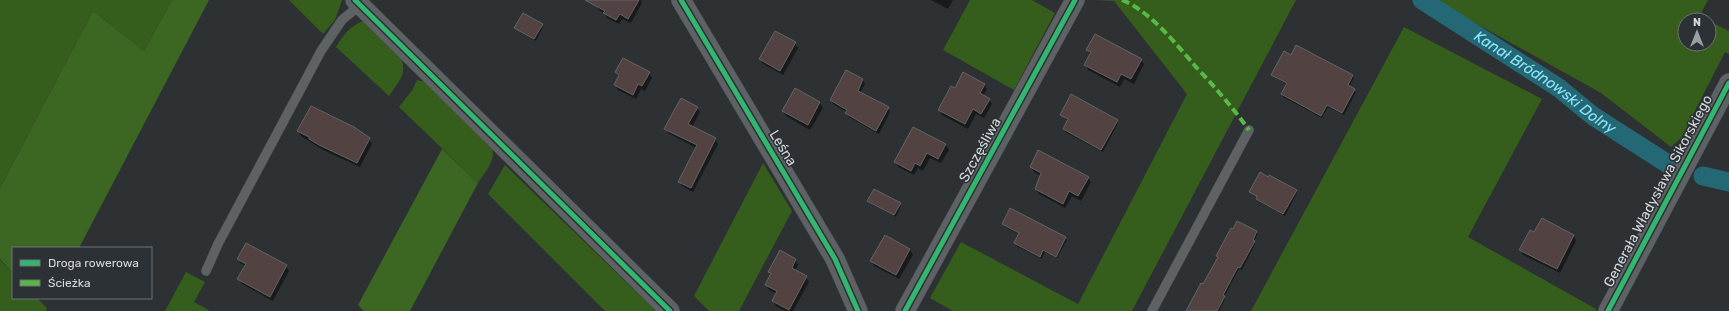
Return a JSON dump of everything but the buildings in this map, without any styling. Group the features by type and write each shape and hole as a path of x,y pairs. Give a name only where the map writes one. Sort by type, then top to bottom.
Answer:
{"street":[{"name":"Leśna","path":"681,0 832,253 858,311"},
{"name":"Szczęśliwa","path":"905,311 1075,0"},
{"path":"358,2 670,311"},
{"name":"Generała Władysława Sikorskiego","path":"1608,311 1729,83"}],"lane":[{"path":"206,271 218,244 322,51 342,20 358,2"},
{"path":"1152,311 1249,130"}],"green space":[{"path":"0,0 172,0 144,51 93,11 0,188"},
{"path":"172,0 209,0 80,247 12,247 12,272 0,259 0,188 93,11 144,51"},
{"path":"289,0 342,0 335,20 323,34"},
{"path":"970,0 1032,0 1055,13 1014,90 943,50"},
{"path":"1094,0 1296,0 1132,311 953,311 930,298 961,242 1078,304 1187,94 1114,1"},
{"path":"1434,0 1708,0 1702,12 1677,12 1677,52 1717,52 1717,25 1729,31 1729,54 1725,52 1681,138 1671,147 1601,93"},
{"path":"363,21 401,58 403,69 401,78 389,96 336,47 347,31"},
{"path":"1404,27 1542,99 1468,237 1596,309 1596,311 1251,311"},
{"path":"417,80 425,82 492,147 493,152 491,162 478,183 399,107 413,89"},
{"path":"442,149 478,183 410,311 364,311 358,305"},
{"path":"763,163 792,211 739,311 709,311 694,296"},
{"path":"505,165 656,311 605,311 488,194"},
{"path":"0,260 12,272 12,299 38,299 47,308 46,311 0,311"},
{"path":"186,272 205,282 194,302 210,311 165,311"}],"waterway":[{"name":"Kanał Bródnowski Dolny","path":"1422,0 1559,88 1593,116 1668,164"},
{"name":"Kanał Bródnowski Dolny","path":"1703,176 1729,182"}],"marked path":[{"path":"1122,0 1143,12 1162,29 1217,90 1249,130"}],"cycle path":[{"path":"355,0 670,311"},
{"path":"681,0 835,259 858,311"},
{"path":"905,311 1075,0"},
{"path":"1608,311 1729,83"}]}
